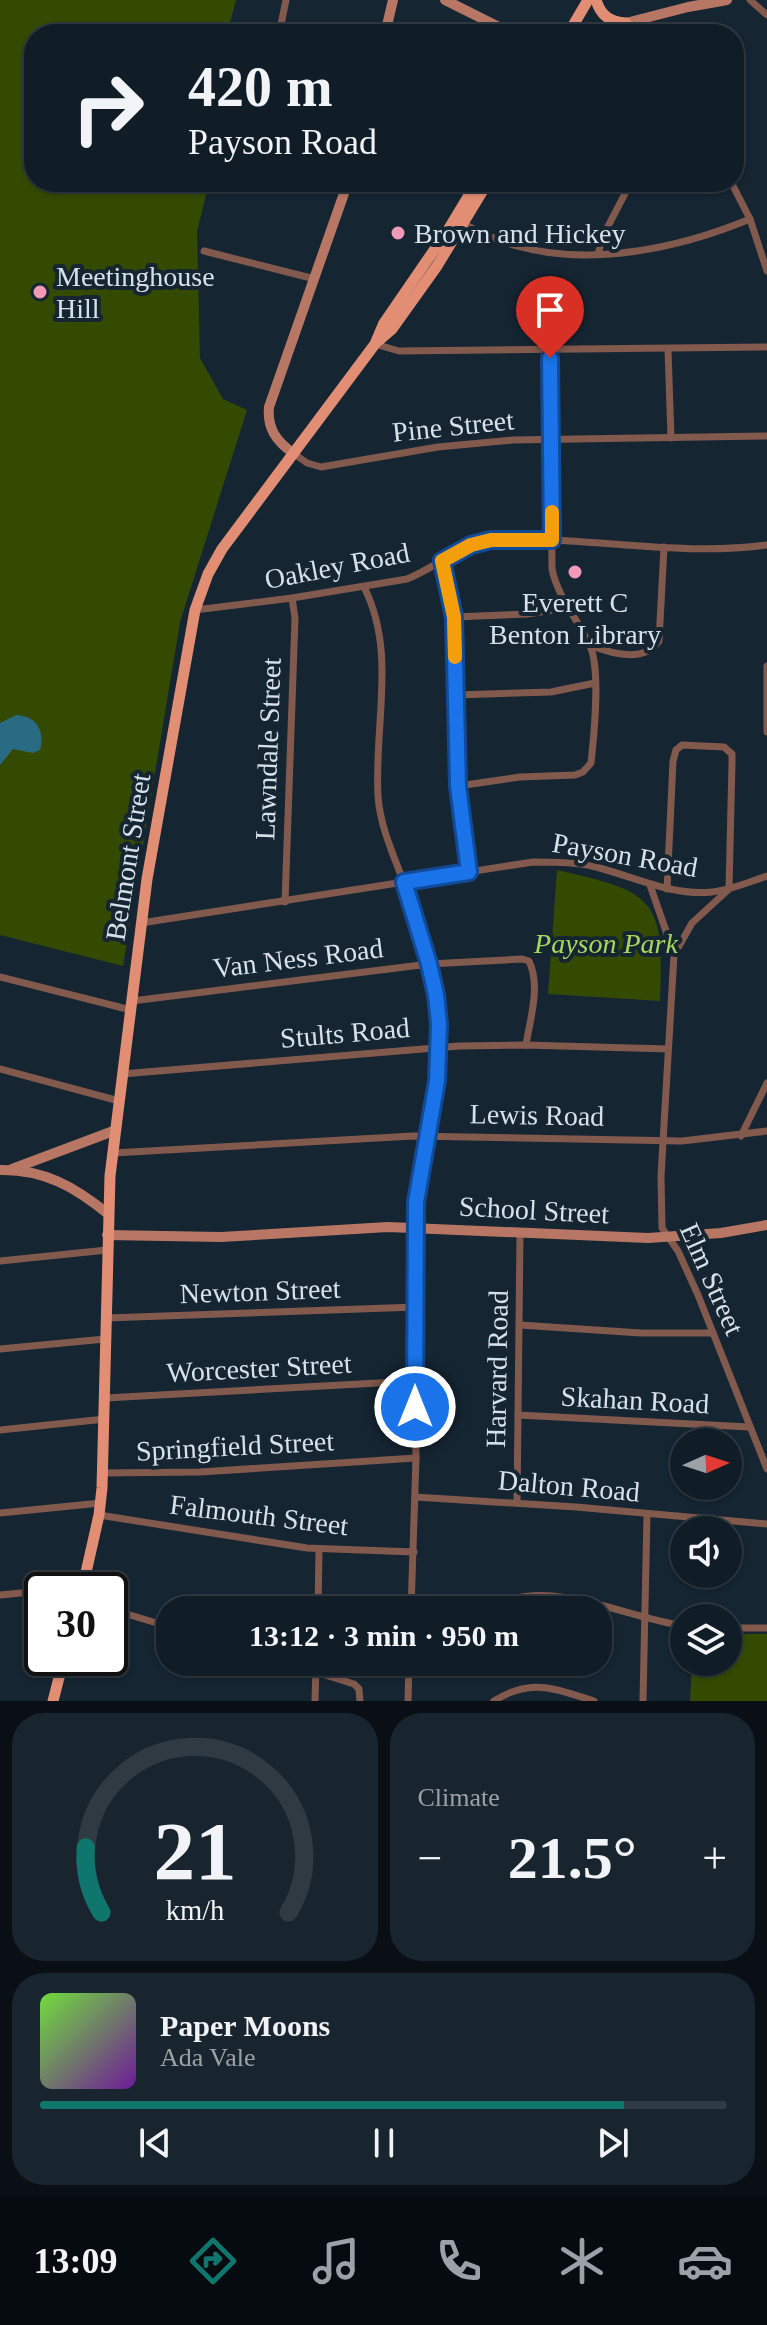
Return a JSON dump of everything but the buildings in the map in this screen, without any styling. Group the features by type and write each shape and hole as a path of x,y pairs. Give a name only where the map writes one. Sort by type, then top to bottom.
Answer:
{"main road":[{"path":"574,24 588,0"},
{"path":"596,0 604,16 626,23"},
{"path":"459,222 472,192"},
{"path":"459,222 481,192"},
{"name":"Belmont Street","path":"86,1572 100,1509 103,1473 107,1235 113,1153 141,923 188,636 195,610 208,574 222,549 375,344 384,323 459,222"},
{"path":"53,1701 59,1676"}],"street":[{"path":"281,24 286,0"},
{"path":"387,24 393,0"},
{"path":"445,0 493,24"},
{"path":"622,24 727,0"},
{"path":"750,0 767,15"},
{"path":"293,453 280,443 271,430 269,407 315,279 341,192"},
{"path":"598,254 604,234 626,192"},
{"path":"736,192 750,219 767,271"},
{"path":"459,222 518,247 559,253 598,254 674,244 750,219"},
{"path":"204,251 315,279"},
{"path":"375,344 399,351 767,347"},
{"path":"668,349 671,438"},
{"path":"458,786 520,777 575,775 591,763 595,665 590,645 555,584 550,350"},
{"name":"Pine Street","path":"293,453 307,463 321,467 438,447 551,439 767,436"},
{"name":"Oakley Road","path":"195,610 407,579 471,545 491,540 552,540 719,550 767,545"},
{"path":"590,645 602,651 639,655 654,649 659,641 664,547"},
{"path":"442,561 454,617 458,786 469,872"},
{"path":"364,587 374,608 382,648 377,733 378,797 382,823 404,882 436,995 437,1081 414,1228 416,1458 412,1596"},
{"name":"Lawndale Street","path":"285,902 295,618 292,598"},
{"path":"454,617 527,614 568,608"},
{"path":"767,666 767,732"},
{"path":"455,695 551,692 595,683"},
{"path":"667,889 673,761 676,750 682,745 724,747 732,754 729,889"},
{"name":"Payson Road","path":"141,923 533,862 565,862 596,867 650,885 702,892 729,889 767,876"},
{"name":"Elm Street","path":"650,885 674,955 663,1140 662,1228 683,1262 767,1469"},
{"name":"Elm Street","path":"674,955 692,923 729,889"},
{"name":"Van Ness Road","path":"131,1005 429,964 522,959 529,961 535,985 526,1045"},
{"path":"0,977 131,1005"},
{"name":"Stults Road","path":"122,1074 438,1047 526,1045 668,1049"},
{"path":"0,1069 119,1101"},
{"path":"741,1136 767,1083"},
{"path":"5,1170 116,1130"},
{"name":"Lewis Road","path":"113,1153 429,1135 663,1140 741,1136 767,1131"},
{"path":"5,1170 42,1175 77,1189 108,1214"},
{"name":"School Street","path":"107,1235 221,1237 414,1228 520,1235 669,1238 767,1225"},
{"name":"Harvard Road","path":"517,1503 520,1235"},
{"path":"0,1261 107,1250"},
{"name":"Newton Street","path":"106,1318 416,1307"},
{"path":"520,1325 641,1333 713,1333"},
{"path":"0,1349 105,1339"},
{"name":"Worcester Street","path":"105,1398 415,1381"},
{"name":"Skahan Road","path":"518,1415 749,1427"},
{"path":"0,1430 105,1419"},
{"name":"Springfield Street","path":"103,1473 200,1472 416,1458"},
{"name":"Dalton Road","path":"415,1497 767,1524"},
{"name":"Falmouth Street","path":"0,1513 100,1509 319,1549 414,1552"},
{"path":"643,1701 647,1514"},
{"path":"318,1596 319,1549"},
{"path":"0,1595 24,1593"},
{"path":"612,1607 670,1622"},
{"path":"128,1614 156,1623"},
{"path":"742,1628 767,1628"},
{"path":"315,1701 316,1676"},
{"path":"329,1676 354,1684 359,1689 360,1701"},
{"path":"408,1701 409,1676"},
{"path":"494,1701 522,1687 538,1686 594,1701"}],"green space":[{"path":"0,0 236,0 230,24 24,24 24,192 207,192 197,232 200,358 223,399 247,410 180,622 123,966 0,935"},
{"name":"Payson Park","path":"557,870 615,885 634,894 647,906 660,941 660,1001 548,994"},
{"path":"742,1634 767,1634 767,1701 690,1701 691,1676 742,1676"}],"water":[{"path":"16,715 29,718 38,726 40,750 33,753 13,749 0,765 0,723"}],"slow traffic":[{"path":"455,657 454,617 442,561 471,545 491,540 552,540 552,512"}],"place":[{"name":"Brown and Hickey","path":"398,233"},
{"name":"Meetinghouse Hill","path":"40,292"},
{"name":"Everett C Benton Library","path":"575,572"}],"route":[{"path":"415,1407 414,1228 437,1081 439,1024 429,964 404,882 469,872 458,786 454,617 442,561 471,545 491,540 552,540 550,358"}]}
